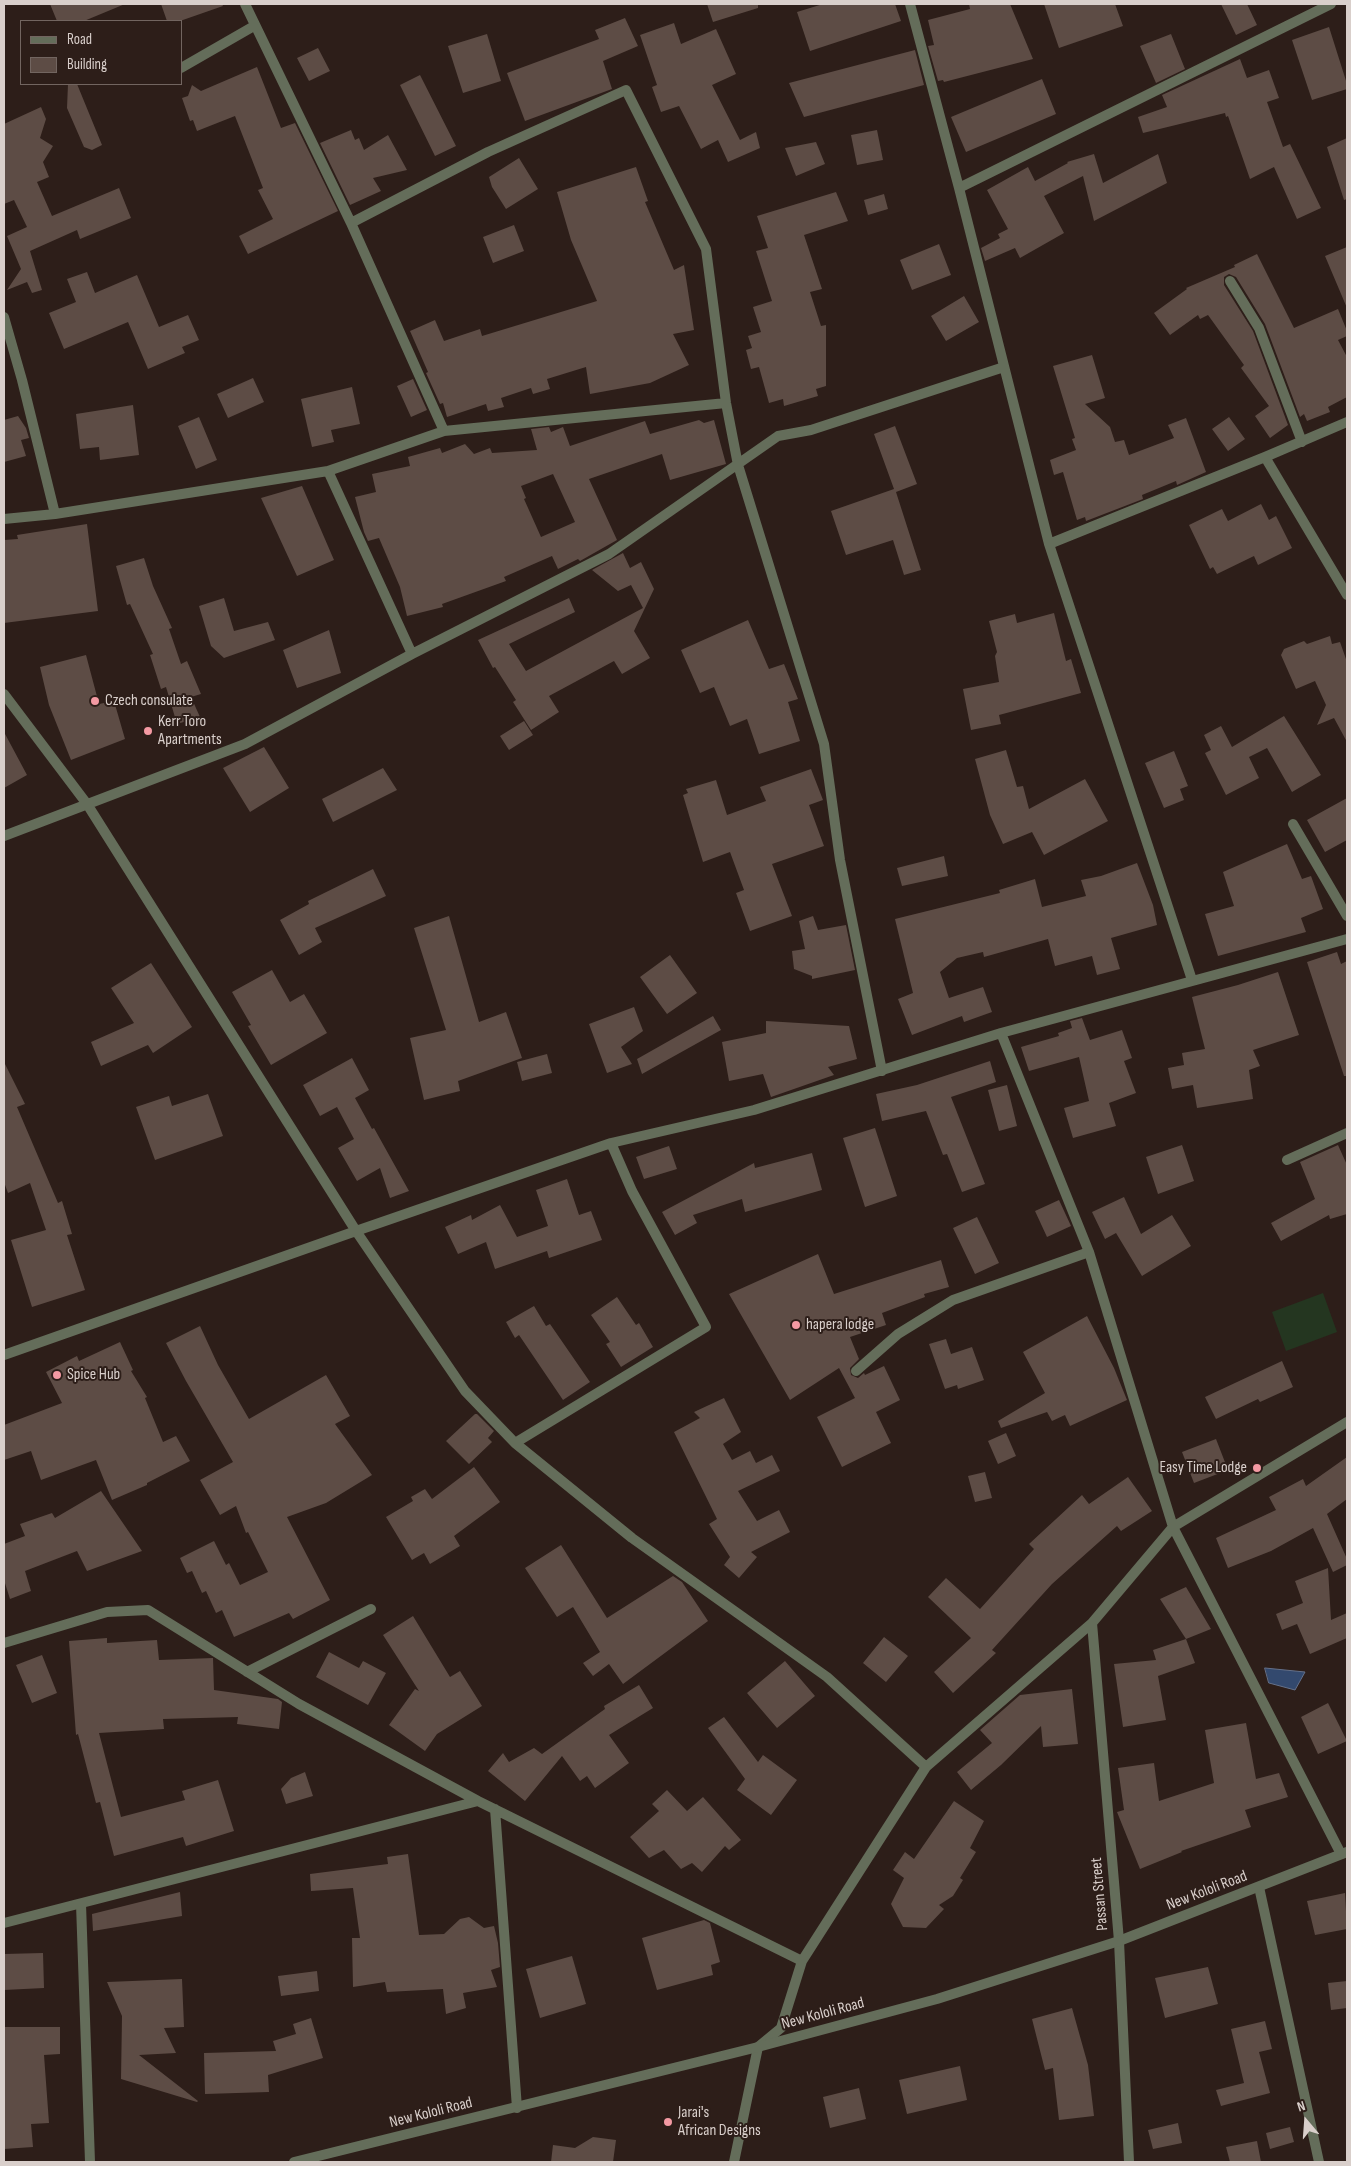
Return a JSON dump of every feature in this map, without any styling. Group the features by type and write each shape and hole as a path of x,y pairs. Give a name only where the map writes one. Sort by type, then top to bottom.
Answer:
{"street":[{"path":"244,4 352,223 444,431"},
{"path":"910,4 960,188 1049,544 1192,980"},
{"path":"960,188 1330,4"},
{"path":"182,67 254,26"},
{"path":"352,223 488,152 626,90 706,249 726,403 738,465 824,744 840,860 882,1071"},
{"path":"1230,281 1259,328 1302,442"},
{"path":"4,317 22,380 55,514"},
{"path":"4,836 246,744 412,654 609,554 778,436 811,430 1004,367"},
{"path":"4,519 55,514 328,471 444,431 726,403"},
{"path":"1049,544 1265,458 1347,422"},
{"path":"1265,458 1347,595"},
{"path":"328,471 412,654"},
{"path":"4,694 87,804 356,1231 465,1391 515,1443 632,1538 827,1678 926,1768"},
{"path":"1293,824 1347,916"},
{"path":"4,1355 611,1143 754,1110 1001,1033 1347,939"},
{"path":"1001,1033 1089,1252 1173,1528 1344,1853"},
{"path":"1286,1160 1347,1133"},
{"path":"515,1443 706,1327 632,1190 611,1143"},
{"path":"856,1371 898,1334 953,1300 1089,1252"},
{"path":"734,2162 758,2047 780,2028 802,1962 926,1768 1092,1623 1173,1528 1347,1422"},
{"path":"247,1672 371,1609"},
{"path":"4,1643 107,1612 148,1610 299,1704 495,1809 802,1962"},
{"name":"Passan Street","path":"1092,1623 1120,1941 1129,2162"},
{"path":"4,1923 478,1800"},
{"path":"495,1809 518,2108"},
{"name":"New Kololi Road","path":"294,2162 518,2108 937,2000 1120,1941 1344,1853"},
{"path":"1260,1887 1319,2162"},
{"path":"81,1904 90,2162"}],"green space":[{"path":"1323,1293 1337,1332 1286,1351 1272,1312"}],"water":[{"path":"1265,1668 1305,1672 1295,1690 1269,1683"}],"building":[{"path":"50,4 125,4 86,20 57,20"},
{"path":"161,4 222,4 223,6 182,20 167,20"},
{"path":"707,4 758,4 758,8 713,22"},
{"path":"823,4 895,4 901,21 810,51 797,12"},
{"path":"969,4 1010,4 1033,59 944,82 943,80 938,81 928,46 934,45 928,20 970,9"},
{"path":"1044,4 1115,4 1123,26 1059,48"},
{"path":"1221,4 1247,4 1257,25 1236,35"},
{"path":"625,18 638,46 603,61 612,89 525,121 507,73 599,39 595,30"},
{"path":"674,23 681,44 716,29 736,74 712,85 740,140 756,132 760,148 728,162 718,140 701,149 679,106 661,112 652,87 657,85 640,35"},
{"path":"1329,27 1347,89 1312,100 1292,40"},
{"path":"487,34 501,81 463,93 448,46"},
{"path":"1171,34 1185,69 1156,83 1140,46"},
{"path":"318,48 330,71 309,81 297,58"},
{"path":"915,50 924,85 804,117 789,83"},
{"path":"1240,59 1247,78 1269,70 1279,98 1267,102 1283,147 1290,144 1321,208 1297,219 1274,167 1250,179 1228,116 1226,117 1225,113 1143,133 1138,117 1167,107 1162,95"},
{"path":"257,67 281,128 295,123 338,211 248,254 239,236 273,219 258,190 263,188 235,116 197,131 193,120 190,121 182,98 188,96 192,85 201,91"},
{"path":"420,75 456,146 435,156 400,85"},
{"path":"1042,79 1056,114 966,152 951,117"},
{"path":"68,85 77,85 102,145 92,150 84,147 67,108"},
{"path":"41,107 46,119 40,138 53,146 43,162 49,177 37,182 52,216 119,188 131,218 80,239 77,230 30,251 42,290 32,293 27,282 7,290 21,269 7,236 27,227 14,200 4,204 4,124"},
{"path":"351,130 355,140 359,138 364,150 388,135 407,170 373,178 381,191 350,205 320,143"},
{"path":"877,130 883,160 857,165 851,135"},
{"path":"1347,138 1347,199 1344,200 1327,147"},
{"path":"816,142 825,164 796,176 785,148"},
{"path":"1094,154 1103,183 1158,154 1167,183 1094,221 1083,176 1044,196 1064,233 1020,258 1015,248 985,261 981,248 1000,238 998,234 1008,229 987,190 1028,167 1035,181 1067,162"},
{"path":"519,158 538,189 506,209 492,187 489,177"},
{"path":"636,167 648,201 645,202 674,270 684,265 694,330 673,334 689,365 650,383 590,394 586,367 547,379 550,389 533,394 531,388 501,398 504,407 488,411 486,404 447,417 443,403 440,404 426,373 428,372 410,331 435,320 444,341 480,329 482,336 597,301 571,240 557,192"},
{"path":"836,192 848,221 804,235 822,289 810,292 821,326 826,325 826,386 816,389 818,396 784,406 783,399 769,403 759,367 751,369 746,350 752,348 748,336 761,332 753,307 772,301 756,251 768,248 757,216"},
{"path":"884,194 888,209 868,215 864,200"},
{"path":"514,225 524,251 493,263 483,237"},
{"path":"939,244 951,275 912,290 900,260"},
{"path":"1347,247 1347,308 1325,256"},
{"path":"1257,254 1294,328 1338,309 1347,331 1347,336 1338,340 1347,357 1347,397 1328,407 1330,412 1307,421 1304,414 1300,417 1265,324 1236,277 1229,274 1224,277 1224,285 1253,331 1288,425 1270,438 1255,416 1269,406 1241,368 1244,365 1208,315 1200,319 1198,315 1170,335 1154,313 1186,288 1235,267 1234,265"},
{"path":"87,272 95,293 137,275 159,327 188,315 199,340 182,347 185,353 148,369 128,322 64,349 49,313 76,302 67,279"},
{"path":"964,296 979,322 946,341 931,316"},
{"path":"1092,355 1105,398 1085,404 1110,427 1115,442 1124,440 1129,455 1174,438 1168,425 1186,418 1206,472 1177,485 1176,481 1142,495 1143,499 1086,521 1085,517 1077,520 1063,472 1054,475 1050,460 1076,450 1072,439 1075,438 1053,366"},
{"path":"253,378 264,402 228,418 217,394"},
{"path":"413,379 427,410 411,417 397,386"},
{"path":"352,387 360,424 331,430 334,442 312,447 301,399"},
{"path":"133,405 139,455 100,460 99,447 80,449 76,414"},
{"path":"18,416 26,428 29,438 21,440 26,456 4,462 4,420"},
{"path":"199,417 217,460 196,469 178,426"},
{"path":"1229,417 1245,439 1228,451 1212,429"},
{"path":"699,420 704,423 714,420 726,464 670,480 662,454 589,479 617,540 580,561 578,559 558,569 552,556 504,577 506,581 442,604 443,607 407,616 400,587 379,538 368,541 364,532 355,497 376,492 372,474 410,466 408,457 440,448 442,453 465,444 474,454 490,448 492,453 537,450 531,429 549,427 551,432 563,427 570,446 645,421 650,434","holes":["553,474 575,522 541,537 524,499 526,498 521,486"]},
{"path":"895,426 917,484 896,492 921,570 904,575 893,540 846,555 831,511 894,489 874,434"},
{"path":"302,486 334,560 297,576 261,498"},
{"path":"1261,504 1269,520 1276,516 1292,548 1258,565 1254,556 1217,574 1213,567 1210,569 1189,525 1222,509 1228,521"},
{"path":"87,524 98,611 4,623 4,540 18,539 17,535"},
{"path":"623,553 630,568 641,562 654,589 634,631 650,658 622,674 614,661 549,696 559,712 531,730 513,702 516,700 495,667 493,668 478,640 569,598 575,612 509,644 526,671 643,608 631,585 618,591 592,570"},
{"path":"144,558 153,586 172,628 169,629 181,664 187,661 201,694 191,697 200,717 177,724 166,687 161,689 150,655 153,654 130,604 127,605 116,566"},
{"path":"224,598 234,631 268,622 275,640 224,658 211,646 199,606"},
{"path":"1054,613 1066,661 1071,659 1081,693 999,715 1001,724 971,730 963,689 999,682 995,656 997,652 989,621 1015,614 1017,623"},
{"path":"748,620 769,669 784,664 798,699 788,702 800,741 759,754 747,719 730,726 714,687 700,693 681,650"},
{"path":"329,630 341,673 297,688 283,650"},
{"path":"1330,636 1332,644 1340,642 1347,662 1347,742 1334,718 1317,725 1326,705 1315,681 1296,689 1281,655 1284,649 1304,641 1307,644"},
{"path":"86,655 99,704 114,701 125,739 71,760 49,705 40,667"},
{"path":"1284,716 1321,775 1292,792 1267,748 1249,757 1259,778 1226,795 1205,753 1211,750 1204,735 1221,726 1232,747"},
{"path":"524,721 533,735 509,750 500,736"},
{"path":"4,732 27,775 4,788"},
{"path":"264,747 289,788 250,812 223,768"},
{"path":"1006,750 1017,787 1023,786 1029,809 1085,779 1108,821 1044,855 1032,832 1003,844 990,815 975,759"},
{"path":"1174,751 1188,786 1180,789 1184,800 1164,808 1145,763"},
{"path":"383,768 397,790 333,822 322,799"},
{"path":"811,769 823,800 809,805 824,846 772,864 792,916 750,931 736,893 744,890 730,852 703,862 683,795 688,793 686,789 716,780 727,815 766,801 760,787"},
{"path":"1347,798 1347,840 1325,852 1307,820"},
{"path":"1287,844 1302,879 1311,876 1323,909 1301,918 1306,932 1218,956 1205,914 1234,906 1223,872"},
{"path":"944,856 948,876 902,886 897,868"},
{"path":"1137,863 1153,905 1157,925 1111,938 1120,969 1097,975 1092,956 1055,966 1048,939 984,957 983,952 957,958 940,972 949,998 983,987 992,1012 964,1022 962,1016 912,1035 898,999 913,993 895,919 1000,893 999,890 1035,879 1042,907 1086,896 1081,880 1101,876"},
{"path":"373,869 386,896 315,928 322,942 299,955 280,920 309,904 308,901"},
{"path":"449,916 479,1022 506,1012 522,1058 458,1081 460,1091 424,1100 410,1038 446,1030 414,928"},
{"path":"813,916 818,930 846,925 855,970 812,979 812,976 794,969 792,951 805,949 799,921"},
{"path":"1337,952 1341,964 1347,961 1347,1076 1344,1076 1307,962"},
{"path":"670,955 697,993 667,1014 640,977"},
{"path":"151,963 192,1027 153,1053 148,1045 101,1066 91,1042 134,1023 111,988"},
{"path":"272,970 290,1002 304,994 327,1033 271,1065 248,1026 251,1025 232,992"},
{"path":"1278,972 1299,1035 1253,1050 1260,1066 1249,1070 1253,1099 1197,1108 1193,1085 1172,1089 1168,1068 1184,1065 1182,1053 1205,1049 1192,997"},
{"path":"634,1007 643,1031 621,1047 632,1064 607,1073 589,1024"},
{"path":"713,1016 721,1030 642,1074 637,1059"},
{"path":"1082,1018 1090,1040 1122,1030 1132,1058 1124,1061 1136,1093 1109,1103 1116,1126 1073,1138 1064,1108 1089,1101 1079,1057 1029,1071 1021,1047 1059,1036 1058,1033 1072,1028 1070,1021"},
{"path":"766,1021 849,1026 857,1059 828,1067 834,1075 771,1097 763,1074 729,1081 722,1042 766,1033"},
{"path":"547,1054 552,1073 522,1081 517,1062"},
{"path":"352,1058 369,1090 355,1098 409,1191 390,1198 380,1168 357,1181 338,1148 354,1139 337,1107 320,1116 303,1085"},
{"path":"990,1061 996,1082 951,1097 985,1184 962,1192 947,1154 943,1155 926,1111 882,1121 876,1094 917,1085"},
{"path":"4,1062 25,1104 17,1107 58,1203 62,1201 72,1234 67,1235 85,1290 32,1307 11,1240 46,1230 30,1183 8,1193 4,1182"},
{"path":"1007,1085 1017,1126 999,1131 988,1090"},
{"path":"208,1094 223,1136 155,1160 136,1107 169,1096 172,1106"},
{"path":"875,1128 897,1196 865,1207 843,1138"},
{"path":"1182,1145 1194,1181 1158,1194 1146,1157"},
{"path":"1338,1145 1347,1165 1347,1214 1330,1219 1329,1215 1281,1241 1271,1223 1315,1199 1300,1162"},
{"path":"669,1146 677,1169 644,1179 636,1157"},
{"path":"812,1153 822,1190 745,1212 742,1199 693,1215 697,1223 675,1235 662,1212 754,1163 755,1168"},
{"path":"567,1179 579,1215 591,1211 602,1240 549,1258 547,1251 495,1269 486,1242 458,1254 445,1227 471,1215 472,1220 500,1205 517,1237 548,1226 536,1190"},
{"path":"1124,1197 1141,1234 1172,1215 1191,1246 1142,1276 1116,1233 1105,1239 1092,1212"},
{"path":"1059,1200 1071,1226 1047,1237 1035,1211"},
{"path":"977,1217 999,1263 975,1274 953,1228"},
{"path":"818,1254 834,1294 941,1260 949,1287 924,1294 925,1297 882,1313 886,1325 850,1337 859,1359 850,1368 851,1375 858,1378 864,1373 865,1375 884,1366 900,1400 876,1412 891,1443 842,1467 817,1417 855,1398 839,1368 790,1400 729,1294"},
{"path":"617,1297 636,1325 639,1323 653,1347 621,1367 606,1344 610,1342 591,1315"},
{"path":"534,1306 546,1326 550,1324 590,1382 563,1400 519,1335 515,1338 506,1322"},
{"path":"1087,1316 1114,1368 1127,1400 1070,1426 1065,1415 1052,1421 1047,1412 1001,1428 998,1421 1045,1393 1023,1352"},
{"path":"200,1326 218,1365 249,1419 326,1375 350,1416 335,1424 372,1475 326,1503 287,1517 330,1600 293,1619 289,1613 234,1637 222,1610 216,1613 206,1591 202,1593 192,1571 187,1573 180,1558 214,1541 226,1565 229,1563 240,1585 268,1572 248,1532 246,1533 236,1506 220,1515 200,1480 233,1462 166,1343"},
{"path":"946,1339 951,1354 972,1347 984,1380 958,1389 957,1385 945,1389 929,1344"},
{"path":"120,1342 133,1370 131,1371 147,1397 145,1398 163,1442 176,1436 190,1461 147,1483 147,1485 112,1500 96,1460 41,1480 31,1451 4,1460 4,1425 62,1403 46,1372 77,1356 79,1361"},
{"path":"1282,1361 1293,1387 1260,1402 1258,1399 1216,1419 1205,1397"},
{"path":"724,1398 741,1432 723,1444 732,1460 750,1451 756,1463 772,1455 780,1471 738,1491 757,1521 779,1510 790,1532 751,1552 757,1557 739,1578 724,1565 730,1557 709,1524 717,1519 674,1432 700,1418 694,1412"},
{"path":"475,1414 494,1431 488,1438 492,1442 469,1464 446,1441"},
{"path":"1006,1433 1016,1456 998,1464 988,1441"},
{"path":"1216,1439 1228,1470 1194,1483 1182,1452"},
{"path":"1347,1457 1347,1499 1327,1514 1347,1559 1347,1565 1333,1572 1313,1528 1271,1551 1228,1568 1216,1538 1276,1510 1269,1497 1303,1479 1306,1486"},
{"path":"474,1467 500,1502 454,1536 460,1546 430,1564 424,1553 412,1560 386,1517 413,1501 411,1497 425,1489 432,1499"},
{"path":"985,1472 992,1498 975,1502 968,1476"},
{"path":"1128,1477 1152,1511 1121,1531 1117,1526 1052,1584 992,1650 996,1653 953,1693 934,1672 971,1638 928,1597 946,1578 980,1609 1034,1549 1029,1544 1082,1495 1089,1504"},
{"path":"101,1491 142,1551 87,1571 77,1551 25,1571 31,1591 10,1599 4,1580 4,1544 25,1536 20,1524 52,1513 55,1518"},
{"path":"561,1545 607,1618 673,1576 682,1582 708,1621 623,1684 609,1664 593,1676 583,1663 600,1652 573,1607 557,1617 525,1568"},
{"path":"1328,1568 1331,1620 1347,1613 1347,1638 1310,1654 1297,1624 1282,1630 1276,1614 1303,1603 1295,1581"},
{"path":"1186,1587 1211,1629 1186,1639 1160,1599"},
{"path":"413,1616 450,1677 460,1671 482,1706 437,1734 425,1751 389,1725 415,1689 419,1691 383,1635"},
{"path":"884,1637 908,1656 886,1682 863,1663"},
{"path":"107,1638 107,1643 157,1640 159,1660 213,1658 214,1690 278,1699 282,1702 279,1729 237,1724 238,1717 163,1719 164,1729 99,1733 121,1817 185,1800 182,1791 218,1780 234,1831 186,1846 183,1837 114,1856 100,1802 96,1803 78,1734 76,1735 69,1641"},
{"path":"1186,1639 1195,1663 1158,1676 1166,1720 1123,1727 1114,1664 1156,1660 1153,1650"},
{"path":"329,1652 359,1668 363,1661 386,1673 368,1705 316,1677"},
{"path":"42,1655 57,1693 32,1703 16,1665"},
{"path":"785,1661 815,1696 777,1728 747,1693"},
{"path":"639,1685 653,1708 609,1735 629,1763 595,1788 587,1776 580,1781 562,1756 525,1801 488,1771 503,1753 509,1762 534,1748 542,1754 605,1709 604,1706"},
{"path":"1072,1689 1078,1744 1043,1747 1041,1726 1001,1765 971,1790 957,1772 992,1743 980,1730 1020,1695"},
{"path":"1328,1703 1347,1741 1318,1754 1301,1717"},
{"path":"724,1717 758,1762 763,1755 797,1780 771,1815 737,1790 745,1779 708,1728"},
{"path":"1246,1723 1256,1779 1279,1773 1288,1797 1245,1810 1251,1827 1181,1851 1140,1869 1117,1812 1124,1810 1118,1768 1154,1763 1159,1801 1214,1783 1205,1730"},
{"path":"305,1772 313,1796 286,1804 281,1789 291,1778"},
{"path":"667,1790 687,1811 703,1797 741,1840 729,1850 725,1846 702,1872 692,1863 681,1869 664,1850 649,1858 630,1837 659,1811 652,1804"},
{"path":"954,1801 984,1821 970,1848 976,1852 960,1878 963,1880 953,1896 939,1905 944,1909 926,1928 903,1927 891,1904 904,1878 893,1870 905,1852 914,1859"},
{"path":"408,1854 419,1935 444,1934 460,1919 469,1917 484,1928 494,1926 500,1967 491,1970 497,1987 463,1993 466,2008 446,2014 443,1989 387,1992 385,1982 353,1987 352,1938 360,1938 353,1888 311,1891 310,1874 388,1864 387,1857"},
{"path":"180,1892 182,1916 93,1931 92,1914"},
{"path":"1345,1893 1347,1929 1315,1935 1307,1901"},
{"path":"704,1920 710,1923 720,1962 711,1965 713,1975 657,1990 642,1938"},
{"path":"43,1953 44,1988 4,1990 4,1954"},
{"path":"572,1956 586,2004 540,2018 526,1969"},
{"path":"1208,1967 1218,2004 1165,2018 1155,1978"},
{"path":"317,1971 319,1991 281,1996 278,1976"},
{"path":"182,1979 184,2027 164,2028 176,2053 139,2055 197,2102 121,2079 122,2016 107,1982"},
{"path":"1347,1981 1347,2008 1331,2010 1328,1983"},
{"path":"1072,2008 1088,2065 1094,2116 1059,2120 1053,2068 1045,2070 1032,2019"},
{"path":"311,2018 323,2058 268,2075 269,2092 205,2094 204,2053 276,2051 273,2041 296,2034 293,2024"},
{"path":"1265,2021 1272,2049 1259,2052 1270,2093 1221,2106 1216,2090 1244,2083 1231,2029"},
{"path":"4,2027 60,2027 60,2054 44,2055 49,2123 31,2124 33,2147 4,2149"},
{"path":"960,2066 967,2100 907,2114 899,2080"},
{"path":"859,2088 866,2119 830,2128 823,2097"},
{"path":"1178,2123 1182,2143 1153,2149 1148,2130"},
{"path":"1290,2127 1294,2142 1270,2149 1266,2133"},
{"path":"593,2137 616,2140 613,2162 551,2162 553,2145 575,2148"},
{"path":"1257,2141 1261,2162 1230,2162 1226,2147"}],"place":[{"name":"Czech consulate","path":"95,701"},
{"name":"Kerr Toro Apartments","path":"148,731"},
{"name":"hapera lodge","path":"796,1325"},
{"name":"Spice Hub","path":"57,1375"},
{"name":"Easy Time Lodge","path":"1257,1468"},
{"name":"Jarai's African Designs","path":"668,2122"}]}
